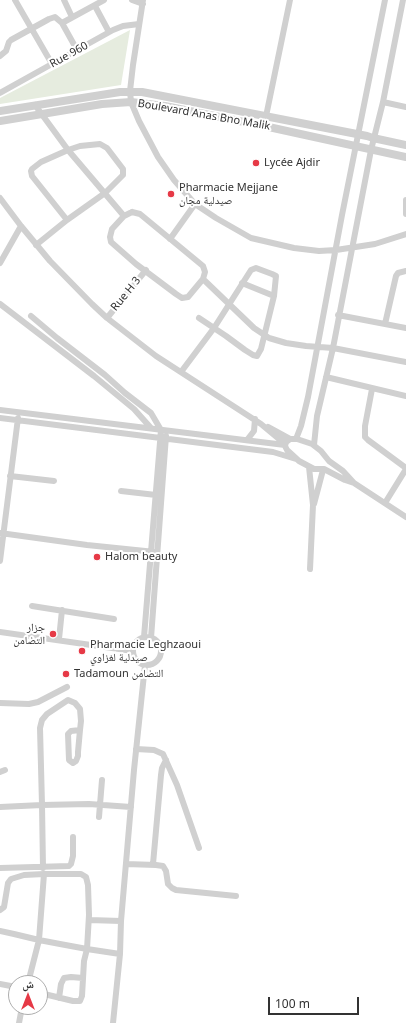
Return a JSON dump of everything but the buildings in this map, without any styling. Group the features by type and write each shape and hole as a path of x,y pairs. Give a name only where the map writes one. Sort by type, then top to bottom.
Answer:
{"street":[{"path":"15,0 52,64"},
{"path":"64,0 72,17"},
{"path":"62,23 104,0"},
{"path":"132,0 143,2 130,91 131,102 158,157 174,180 195,204 227,225 251,238 294,248 336,250 375,244 406,234"},
{"path":"264,126 290,0"},
{"path":"385,0 304,414 301,426 289,442 287,450 296,459 309,467 323,470 354,483 406,517"},
{"path":"314,445 317,416 333,348 338,315 373,138 383,102 403,0"},
{"path":"94,6 109,32"},
{"path":"0,56 6,51 10,41 31,28 55,17 62,23 77,50"},
{"name":"Rue 960","path":"0,93 109,32 123,26 139,24"},
{"name":"Boulevard Anas Bno Malik","path":"0,111 130,91 155,94 406,145"},
{"name":"Boulevard Anas Bno Malik","path":"0,121 102,104 131,102 165,106 406,157"},
{"path":"383,102 406,107"},
{"path":"35,105 68,150 124,216"},
{"path":"36,245 67,220 105,193 122,178 124,173 123,169 106,148 97,143 68,150 41,162 31,171 32,176 67,220"},
{"path":"0,198 36,245 107,318 156,356 289,442"},
{"path":"170,239 195,204"},
{"path":"406,204 406,214"},
{"path":"132,212 140,214 170,239 202,266 205,272 203,279 188,297 182,298 176,294 118,248 110,239 110,233 124,216 132,212"},
{"path":"0,263 21,226"},
{"path":"181,372 214,328 248,273 256,268 272,274 277,278 259,355 255,356 214,328 199,318"},
{"name":"Rue H 3","path":"107,318 146,270"},
{"path":"386,324 396,276 398,273 406,271"},
{"path":"203,279 254,328 269,338 286,343 333,348 406,362"},
{"path":"242,283 274,296"},
{"path":"0,304 134,408 151,428"},
{"path":"338,315 406,328"},
{"path":"31,316 56,338 105,375 151,413 163,430 154,552 144,637"},
{"path":"326,377 406,396"},
{"path":"372,389 365,426 365,437 406,468 385,503"},
{"path":"0,410 247,440 289,442 300,439 314,445 324,454 328,461 343,471 354,483"},
{"path":"0,561 2,533 19,412"},
{"path":"0,418 273,452 296,459"},
{"path":"247,440 254,431 255,419"},
{"path":"151,638 156,495 163,439"},
{"path":"313,505 323,470 328,465 328,461"},
{"path":"309,467 313,505 310,569"},
{"path":"10,476 54,481"},
{"path":"121,491 156,495"},
{"path":"2,533 154,552"},
{"path":"32,606 114,619"},
{"path":"59,640 62,610"},
{"path":"0,632 132,651"},
{"path":"144,637 151,638 160,645 161,651 156,661 145,665 137,661 132,651 135,643 144,637"},
{"path":"113,1023 120,954 121,921 130,807 145,665"},
{"path":"0,703 29,704 38,702 67,687"},
{"path":"30,975 39,940 44,871 40,728 42,720 47,714 60,704 65,701 75,702 80,709 80,730 78,756 76,761 73,762 69,760 68,734 71,731 80,730"},
{"path":"136,749 161,752 177,785 199,848"},
{"path":"153,864 161,775 162,768 166,760"},
{"path":"99,817 102,780"},
{"path":"0,806 100,804 130,807"},
{"path":"0,910 4,907 8,883 11,879 70,866 73,856 73,837"},
{"path":"126,864 153,864 164,866 167,881 172,888 188,892 236,896"},
{"path":"0,868 81,874 86,877 88,885 90,920 82,996 80,1001 73,1001 48,995"},
{"path":"90,920 121,921"},
{"path":"0,931 39,940 120,954"},
{"path":"59,998 61,984 64,978 83,978"}],"shaded area":[{"path":"130,30 121,85 0,104 0,98"}],"place":[{"name":"Lycée Ajdir","path":"256,163"},
{"name":"Pharmacie Mejjane صيدلية مجان","path":"171,194"},
{"name":"Halom beauty","path":"97,557"},
{"name":"جزار التضامن","path":"53,634"},
{"name":"Pharmacie Leghzaoui صيدلية لغزاوي","path":"82,651"},
{"name":"Tadamoun التضامن","path":"66,674"}]}
